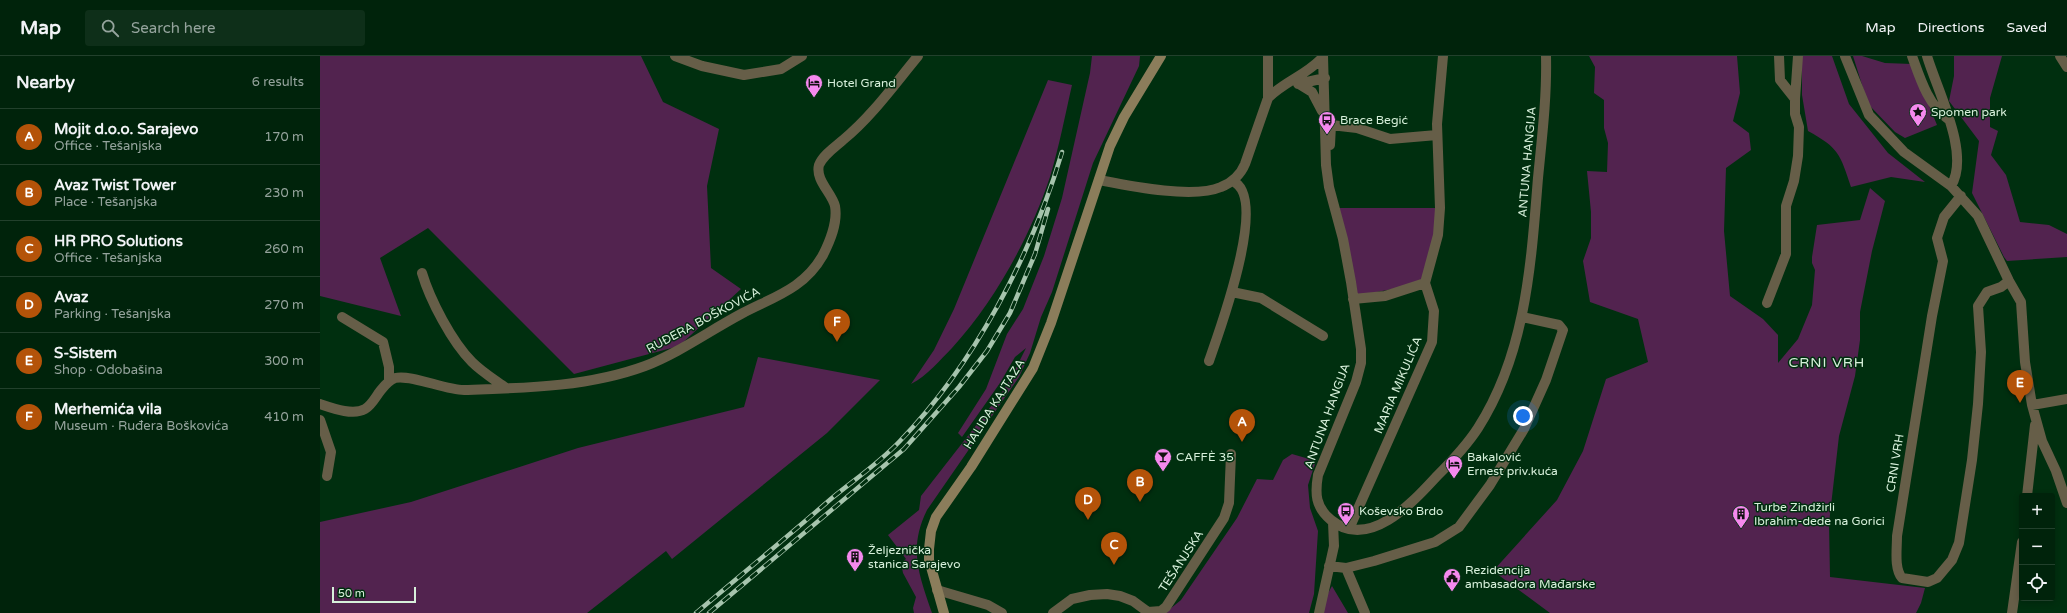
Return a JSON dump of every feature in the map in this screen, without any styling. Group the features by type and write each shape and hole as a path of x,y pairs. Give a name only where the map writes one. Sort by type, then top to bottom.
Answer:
{"main road":[{"name":"HALIDA KAJTAZA","path":"944,613 937,590 928,549 931,531 936,517 983,448 1033,368 1047,335 1110,146 1124,117 1160,57"}],"street":[{"path":"675,56 702,66 744,75 781,69 802,56"},
{"name":"RUĐERA BOŠKOVIĆA","path":"389,381 400,378 459,390 506,388 591,380 645,366 798,285 814,270 826,249 834,226 835,207 830,194 824,186 819,169 822,160 865,120 918,56"},
{"path":"1099,180 1136,187 1184,191 1207,190 1222,187 1232,181 1241,172 1245,164 1268,98 1268,56"},
{"path":"1353,299 1385,296 1425,283 1438,235 1440,208 1437,103 1443,56"},
{"name":"ANTUNA HANGIJA","path":"1323,57 1324,143 1329,187 1343,239 1361,349 1361,363 1356,382 1318,475 1316,489 1317,503 1324,514 1340,526 1349,529 1370,528 1390,519 1414,499 1462,449 1478,428 1498,388 1515,344 1522,317 1532,254 1547,89 1546,56"},
{"path":"1779,56 1780,80 1795,99"},
{"path":"1767,303 1786,254 1786,206 1794,181 1798,156 1799,127 1795,114 1795,99 1798,56"},
{"path":"1844,56 1869,115 1904,152 1951,186 1978,216 2009,281 2021,302 2025,362 2032,405 2042,441 2056,471 2067,503"},
{"path":"1912,56 1924,87 1936,109 1948,119"},
{"path":"1927,56 1955,139 1956,176 1951,186"},
{"path":"2060,56 2067,67"},
{"path":"1268,98 1284,84 1302,76 1323,57"},
{"path":"1284,84 1299,84 1324,78"},
{"path":"1299,84 1312,92 1324,116"},
{"path":"1329,187 1331,125 1357,128 1390,139 1437,135"},
{"path":"1209,361 1232,292 1247,225 1242,190 1237,182 1232,181"},
{"name":"CRNI VRH","path":"1961,196 1944,217 1937,238 1943,261 1932,316 1897,536 1897,564 1899,574 1902,578 1928,582 1937,578 1952,560 1959,543 1972,460 1978,404 1981,352 1978,306 1987,292 2001,287 2009,281"},
{"path":"422,273 428,293 461,348 478,368 506,388"},
{"name":"MARIA MIKULIĆA","path":"1349,529 1432,342 1434,311 1425,283"},
{"path":"1232,292 1261,298 1323,336"},
{"path":"320,404 351,411 362,410 370,405 389,381 389,367 383,342 342,317"},
{"path":"1329,566 1346,568 1435,542 1459,527 1466,520 1490,485 1524,429 1546,380 1563,330 1559,325 1522,317"},
{"path":"2032,405 2067,399"},
{"path":"2027,493 2036,419"},
{"path":"320,420 331,452 327,476"},
{"name":"TEŠANJSKA","path":"1053,613 1072,599 1090,595 1120,596 1133,601 1148,612 1161,611 1166,607 1224,518 1229,503 1231,454"},
{"path":"1319,613 1334,546 1334,522"},
{"path":"2012,613 2019,563"},
{"path":"1346,568 1365,613"},
{"path":"937,590 988,605 1002,613"}],"shaded area":[{"path":"320,56 641,56 663,102 719,129 707,186 711,268 741,289 679,346 574,374 428,228 380,258 401,316 320,296"},
{"path":"1092,56 1140,56 1139,66 1093,163 1052,292 1041,317 1030,353 1019,377 927,510 921,524 917,549 918,562 923,586 932,613 914,613 913,608 916,597 903,573 901,563 906,559 888,535 919,510 921,496 1002,392 1026,348 1015,357 1000,383 962,437 958,433 986,389 1007,334 1023,309 1044,256 1062,198 1090,73"},
{"path":"1589,56 1737,56 1740,93 1733,121 1749,133 1751,150 1726,168 1724,231 1730,296 1763,319 1778,335 1778,363 1798,339 1812,305 1815,270 1812,263 1812,257 1817,225 1860,220 1870,188 1885,201 1872,251 1860,312 1860,340 1855,376 1839,436 1829,523 1830,577 1925,588 1921,603 1916,613 1550,613 1493,571 1557,500 1583,451 1606,379 1648,362 1638,319 1590,302 1583,261 1591,238 1591,212 1587,171 1607,172 1608,143 1604,128 1604,100 1594,93 1595,67"},
{"path":"1802,56 1832,56 1849,104 1888,153 1925,182 1891,177 1851,187 1841,159 1837,153 1826,142 1808,131 1802,95"},
{"path":"1853,56 1862,56 1885,63 1912,64 1937,125 1905,138 1895,132 1868,104"},
{"path":"1954,56 2002,56 1990,98 1990,127 1998,131 1991,155 2006,175 2020,222 2049,225 2067,234 2067,257 2007,261 2004,257 1972,193 1979,141 1949,101 1954,76"},
{"path":"1048,80 1072,85 1050,177 1042,200 1022,245 997,289 968,330 938,363 911,384 934,350 954,309"},
{"path":"1333,208 1440,208 1425,283 1350,297"},
{"path":"758,357 880,380 827,433 672,559 666,551 587,613 320,613 320,522 411,502 578,448 744,407"},
{"path":"1292,454 1316,461 1308,485 1310,508 1318,531 1314,594 1309,613 1165,613 1181,600 1237,518 1257,479 1273,480 1283,460"},
{"path":"1332,586 1348,613 1317,613"}],"railway":[{"path":"696,613 883,457 899,442 926,412 952,379 976,343 1017,268 1034,230 1062,152"},
{"path":"709,613 904,449 959,387 987,351 1010,313 1035,254 1048,209"}],"place":[{"name":"Hotel Grand","path":"814,98"},
{"name":"Spomen park","path":"1918,127"},
{"name":"Brace Begić","path":"1327,135"},
{"name":"Merhemića vila","path":"837,342"},
{"name":"S-Sistem","path":"2020,403"},
{"name":"Mojit d.o.o. Sarajevo","path":"1242,442"},
{"name":"CAFFÈ 35","path":"1163,472"},
{"name":"Bakalović Ernest priv.kuća","path":"1454,479"},
{"name":"Avaz Twist Tower","path":"1140,502"},
{"name":"Avaz","path":"1088,520"},
{"name":"Koševsko Brdo","path":"1346,526"},
{"name":"Turbe Zindžirli Ibrahim-dede na Gorici","path":"1741,529"},
{"name":"HR PRO Solutions","path":"1114,565"},
{"name":"Željeznička stanica Sarajevo","path":"855,572"},
{"name":"Rezidencija ambasadora Mađarske","path":"1452,592"}],"district":[{"name":"CRNI VRH","path":"1827,362"}]}
